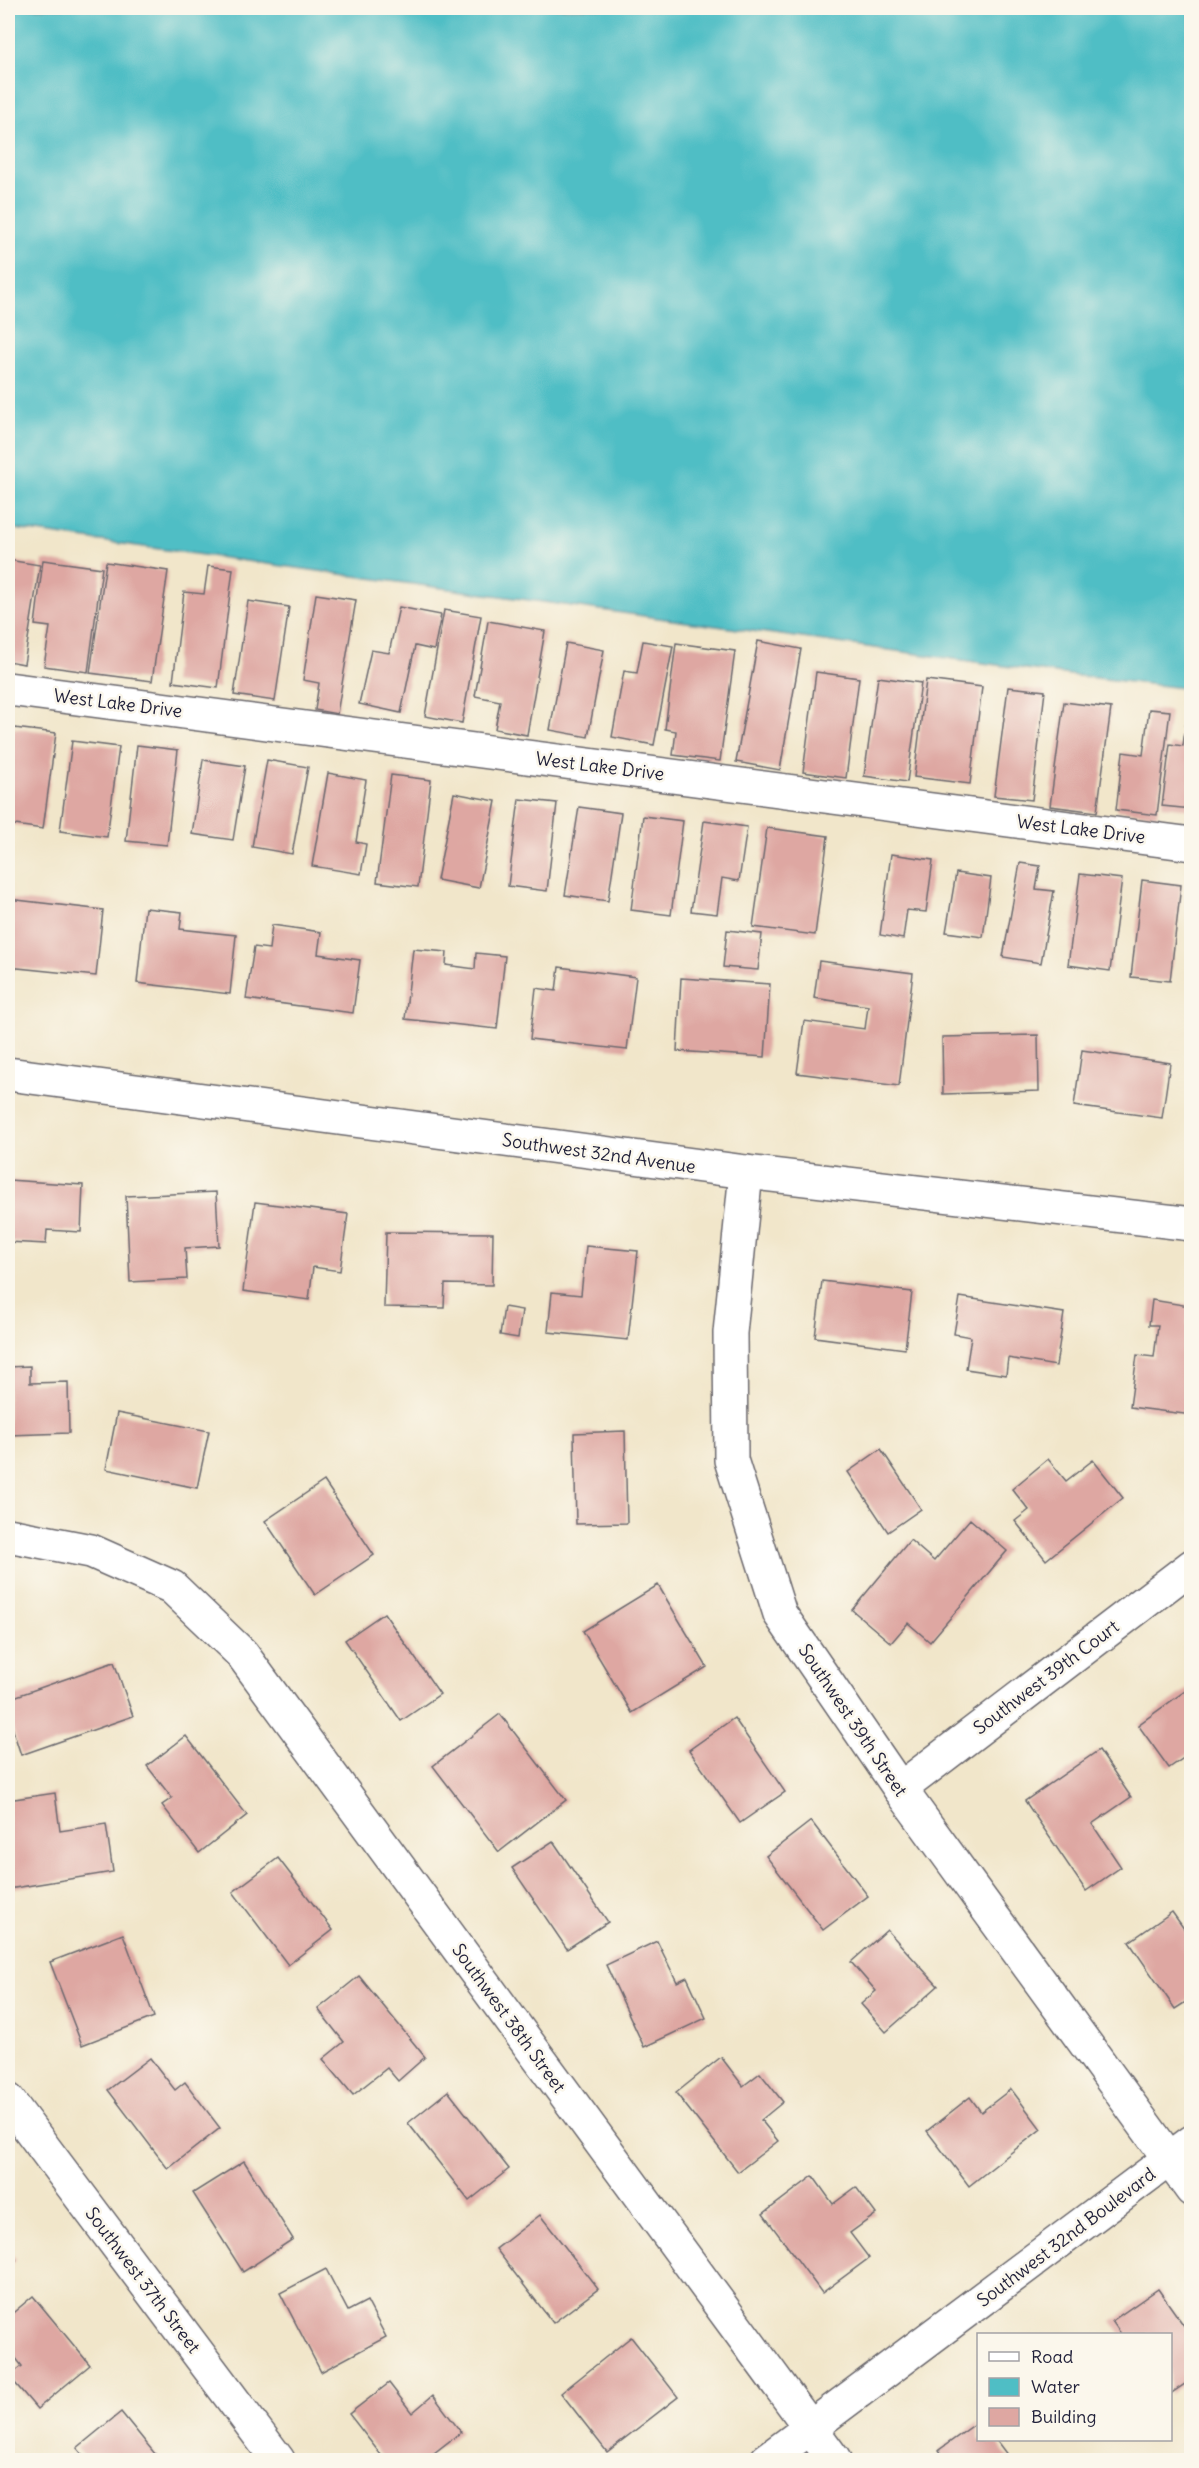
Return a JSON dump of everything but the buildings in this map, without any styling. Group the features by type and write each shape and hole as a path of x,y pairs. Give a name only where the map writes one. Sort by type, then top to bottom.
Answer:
{"street":[{"name":"West Lake Drive","path":"8,689 1191,844"},
{"name":"Southwest 32nd Avenue","path":"8,1074 746,1172 1191,1224"},
{"name":"Southwest 39th Street","path":"746,1172 730,1333 731,1460 780,1614 900,1789 1180,2151 1191,2190"},
{"name":"Southwest 38th Street","path":"8,1535 92,1551 172,1587 242,1654 834,2460"},
{"name":"Southwest 39th Court","path":"900,1789 1191,1566"},
{"name":"Southwest 37th Street","path":"8,2100 278,2460"},
{"name":"Southwest 32nd Boulevard","path":"767,2460 1180,2151"}],"water":[{"path":"8,8 1191,8 1191,689 1070,675 8,528"}]}
